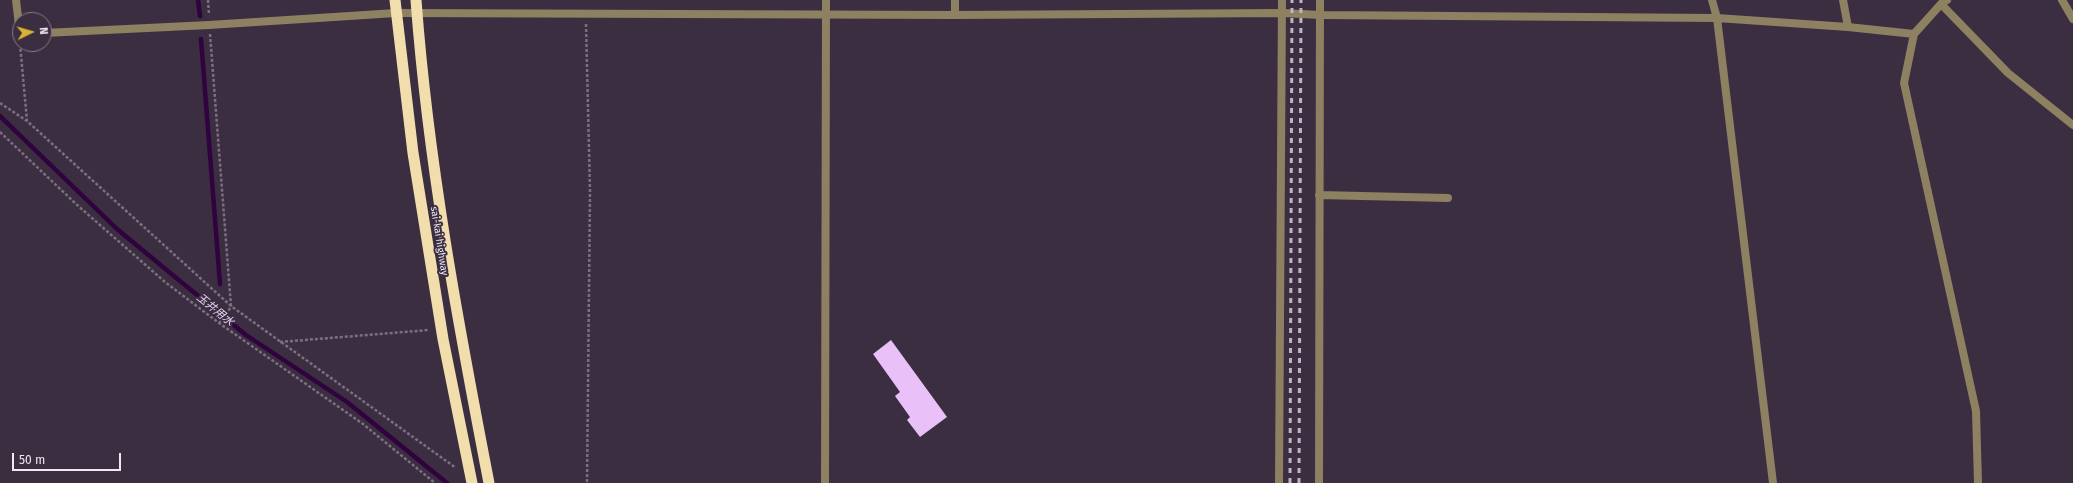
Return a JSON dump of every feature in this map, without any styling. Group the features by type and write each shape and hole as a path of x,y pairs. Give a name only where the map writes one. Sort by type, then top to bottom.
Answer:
{"highway":[{"name":"sai-kai highway","path":"395,0 413,153 441,329 471,481"},
{"name":"sai-kai highway","path":"416,0 434,164 460,334 489,483"}],"street":[{"path":"16,0 17,12"},
{"path":"825,483 826,0"},
{"path":"955,0 955,15"},
{"path":"1279,483 1282,0"},
{"path":"1319,483 1320,0"},
{"path":"1712,0 1717,18 1773,483"},
{"path":"1843,0 1848,27"},
{"path":"2062,0 2073,19"},
{"path":"1978,483 1976,411 1904,83 1914,34 1944,2 2008,73 2073,125"},
{"path":"52,33 210,25 396,13 826,15 1283,13 1320,15 1717,18 1848,27 1914,34"},
{"path":"1319,195 1448,198"}],"path":[{"path":"208,0 231,306 221,322"},
{"path":"586,14 590,191 587,483"},
{"path":"21,52 27,121"},
{"path":"0,103 27,121 231,306 471,481"},
{"path":"0,132 76,204 165,282 363,424 435,483"},
{"path":"280,342 441,329"}],"building":[{"path":"891,340 947,417 920,437 907,420 910,417 895,396 900,392 873,354"}],"waterway":[{"path":"198,0 200,16"},
{"path":"201,39 220,284"},
{"name":"玉井用水","path":"0,116 117,229 169,272 246,335 347,402 447,483"}],"railway":[{"path":"1290,483 1292,0"},
{"path":"1299,483 1301,0"}]}
